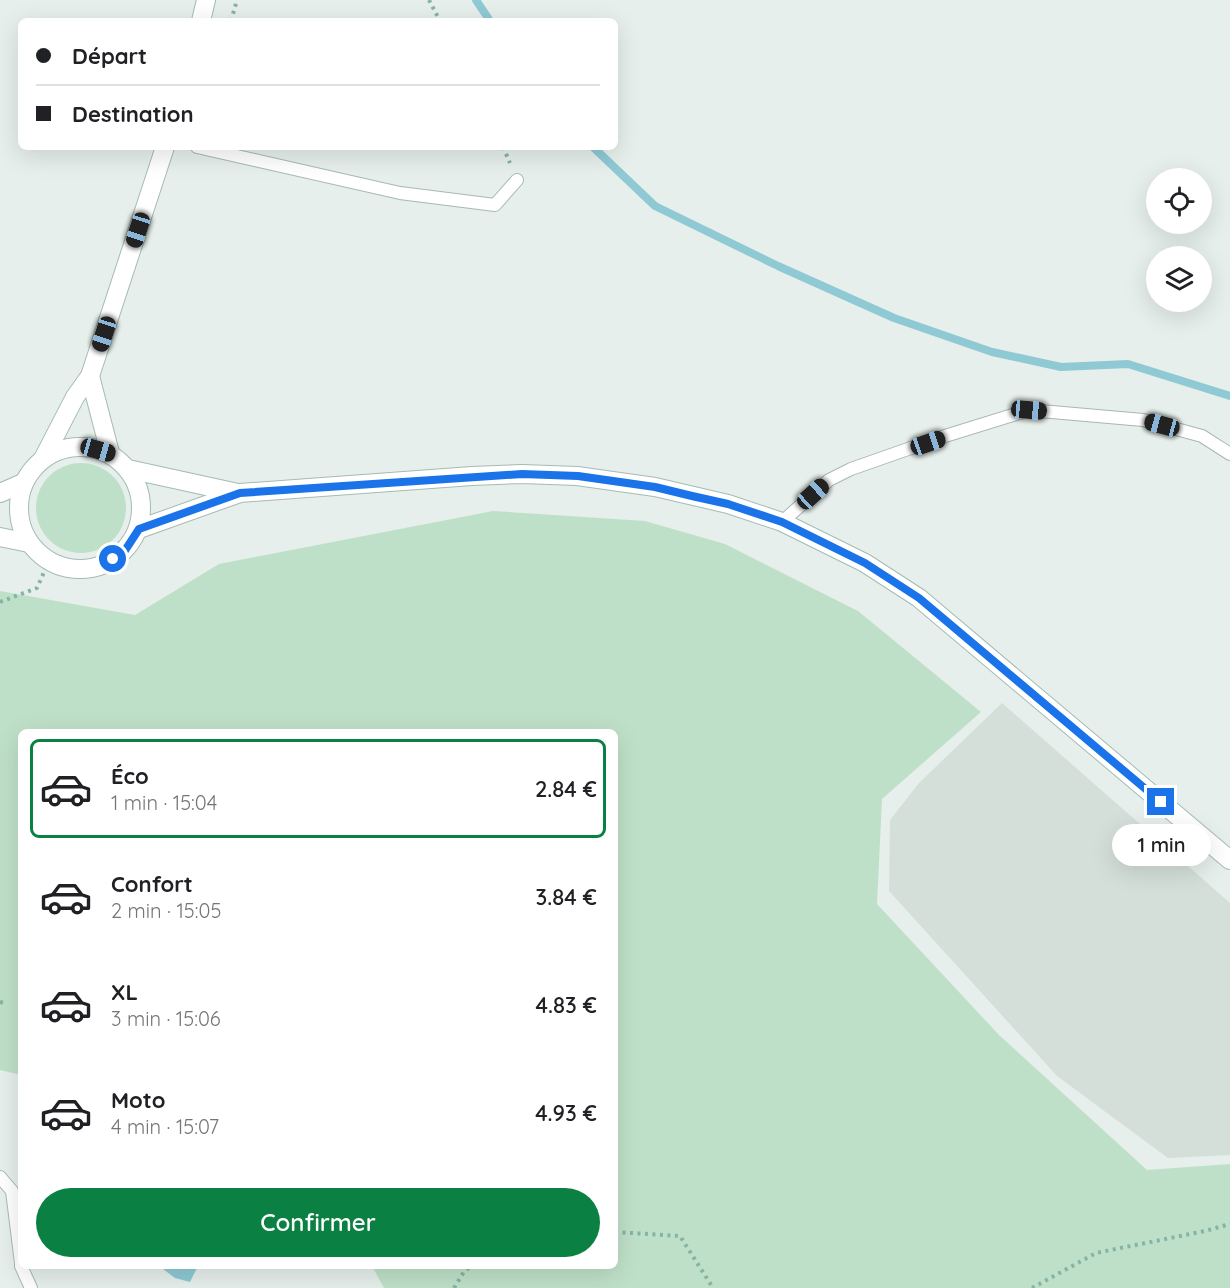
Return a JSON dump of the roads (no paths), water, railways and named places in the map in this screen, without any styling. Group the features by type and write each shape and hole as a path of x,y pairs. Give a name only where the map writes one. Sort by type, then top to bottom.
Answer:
{"main road":[{"path":"202,18 206,0"},
{"path":"44,457 64,448 86,446 110,453 128,469 135,478 142,502 139,529 124,552 103,566 78,570 49,561 29,543 21,525 19,512 23,483 29,472 44,457 75,397 90,376 164,150"},
{"path":"90,376 110,453"},
{"path":"128,469 240,493"},
{"path":"139,529 240,493 472,476 522,474 578,476 655,487 728,504 782,522 865,563 919,598 1230,860"},
{"path":"0,493 23,483"},
{"path":"0,537 29,543"}],"lane":[{"path":"211,150 400,192 495,205 517,180"},
{"path":"782,522 829,480 851,469 1029,410 1143,420 1202,436 1230,454"},
{"path":"0,1177 12,1191 18,1240"},
{"path":"23,1269 31,1288"}],"water":[{"path":"163,1269 196,1269 190,1282 175,1278"}],"waterway":[{"path":"476,0 488,18"},
{"path":"596,150 655,206 778,266 894,318 992,352 1061,367 1128,364 1230,396"}]}
